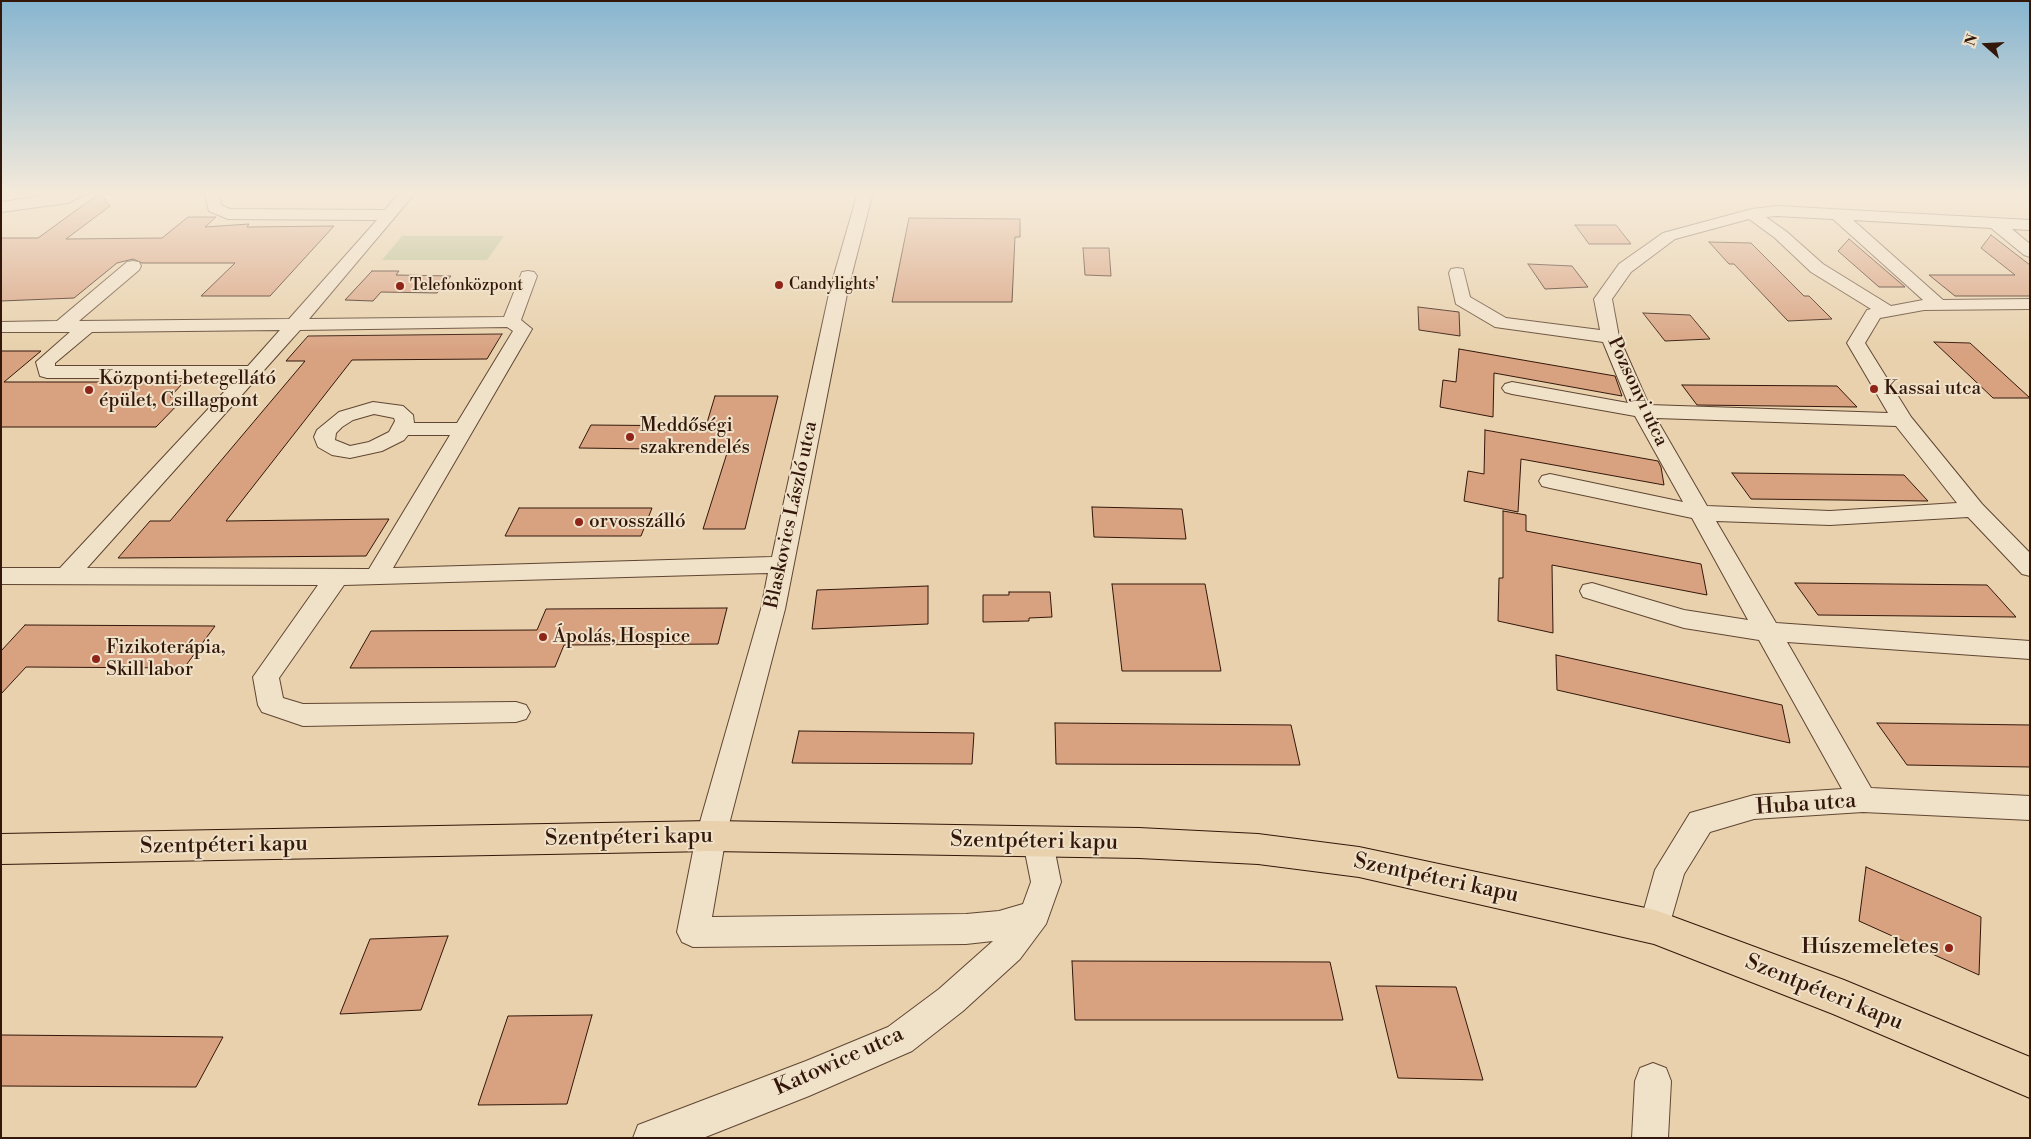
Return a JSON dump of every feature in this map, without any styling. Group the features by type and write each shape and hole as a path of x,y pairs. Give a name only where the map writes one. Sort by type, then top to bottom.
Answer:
{"main road":[{"name":"Szentpéteri kapu","path":"1,849 711,836 1139,843 1248,849 1359,862 1655,927 1844,999 2030,1078"}],"street":[{"path":"67,575 253,372 362,245"},
{"name":"Blaskovics László utca","path":"851,245 839,289 773,609 711,836 693,932 966,929 999,926 1035,914"},
{"name":"Pozsonyi utca","path":"1656,245 1625,268 1603,299 1610,337 1642,411 1863,800"},
{"path":"1792,245 1818,268 1887,311"},
{"path":"1872,245 1939,306"},
{"path":"62,326 133,266"},
{"path":"1457,273 1462,300 1501,323 1610,337"},
{"path":"511,322 528,276"},
{"path":"2030,304 1924,305 1887,311 1874,314 1856,343 1902,420 1974,509 2030,568"},
{"path":"1,327 511,322 522,329 376,577"},
{"path":"88,326 46,362 48,372 253,372"},
{"path":"1512,388 1642,411 1902,420"},
{"path":"403,429 464,429"},
{"path":"1550,481 1700,513 1830,518 1974,509"},
{"path":"1,576 336,578 782,565"},
{"path":"336,578 266,677 271,705 303,715 516,712"},
{"path":"1592,591 1684,619 1767,632 2030,650"},
{"name":"Huba utca","path":"1655,927 1670,870 1700,822 1754,807 1863,800 2030,808"},
{"name":"Katowice utca","path":"651,1138 809,1078 900,1039 979,976 1009,948 1035,914 1046,882 1038,842"},
{"path":"1650,1138 1653,1081"}],"green space":[{"path":"394,245 498,245 487,260 382,260"}],"building":[{"path":"1,245 316,245 270,296 201,296 235,263 142,263 133,259 117,263 74,298 1,301"},
{"path":"904,245 1015,245 1012,302 892,302"},
{"path":"1712,245 1753,245 1804,296 1809,296 1832,319 1788,321 1734,264 1729,264"},
{"path":"1843,245 1856,245 1905,287 1879,287 1838,251"},
{"path":"1983,245 2004,245 2030,265 2030,296 1955,296 1929,275 2015,275 1981,248"},
{"path":"1083,248 1109,248 1111,276 1085,275"},
{"path":"1528,264 1572,266 1588,287 1545,289"},
{"name":"Telefonközpont","path":"372,271 399,271 396,275 451,276 437,293 381,292 373,301 345,300"},
{"path":"1418,307 1459,312 1460,336 1419,330"},
{"path":"1643,313 1690,315 1710,339 1665,341"},
{"path":"502,334 487,359 352,360 226,521 389,519 366,556 118,558 150,521 170,521 305,361 286,361 308,336"},
{"path":"1934,342 1970,343 2030,398 1993,398"},
{"path":"1459,349 1615,376 1622,396 1494,373 1493,417 1440,407 1443,380 1456,382"},
{"name":"Központi betegellátó épület, Csillagpont","path":"1,351 41,351 4,382 184,382 170,397 185,397 156,427 1,427"},
{"path":"1682,385 1837,386 1857,407 1697,405"},
{"path":"715,396 778,396 745,529 703,529 728,450 579,448 591,425 706,426"},
{"path":"1485,430 1658,461 1664,485 1521,459 1518,512 1464,501 1468,471 1484,474"},
{"path":"1732,473 1904,475 1928,501 1751,499"},
{"path":"1092,507 1182,509 1186,539 1094,537"},
{"name":"orvosszálló","path":"519,508 652,508 641,536 505,536"},
{"path":"1503,511 1526,515 1526,531 1701,564 1707,595 1552,565 1553,633 1498,621 1499,578 1503,578"},
{"path":"1795,583 1987,585 2016,617 1818,615"},
{"path":"1112,584 1205,584 1221,671 1122,671"},
{"path":"928,586 928,624 812,629 817,590"},
{"path":"1009,592 1050,592 1052,617 1029,618 1029,621 983,622 983,595 1009,595"},
{"name":"Ápolás, Hospice","path":"727,608 718,644 564,645 555,667 350,668 371,631 537,630 546,609"},
{"name":"Fizikoterápia, Skill labor","path":"25,625 215,626 184,668 26,667 1,694 1,651"},
{"path":"1556,655 1782,705 1790,743 1557,690"},
{"path":"1055,723 1291,725 1300,765 1056,764"},
{"path":"1877,723 2030,725 2030,767 1907,765"},
{"path":"799,731 974,733 972,764 792,763"},
{"name":"Húszemeletes","path":"1866,867 1981,917 1979,975 1859,921"},
{"path":"448,936 421,1010 340,1014 370,939"},
{"path":"1072,961 1330,962 1343,1020 1075,1020"},
{"path":"1376,986 1456,987 1483,1080 1398,1078"},
{"path":"592,1015 567,1104 478,1105 508,1016"},
{"path":"1,1035 223,1037 196,1087 1,1086"}],"place":[{"name":"Candylights'","path":"779,285"},
{"name":"Telefonközpont","path":"400,286"},
{"name":"Kassai utca","path":"1874,389"},
{"name":"Központi betegellátó épület, Csillagpont","path":"89,390"},
{"name":"Meddőségi szakrendelés","path":"630,437"},
{"name":"orvosszálló","path":"579,522"},
{"name":"Ápolás, Hospice","path":"543,637"},
{"name":"Fizikoterápia, Skill labor","path":"96,659"},
{"name":"Húszemeletes","path":"1949,948"}]}
